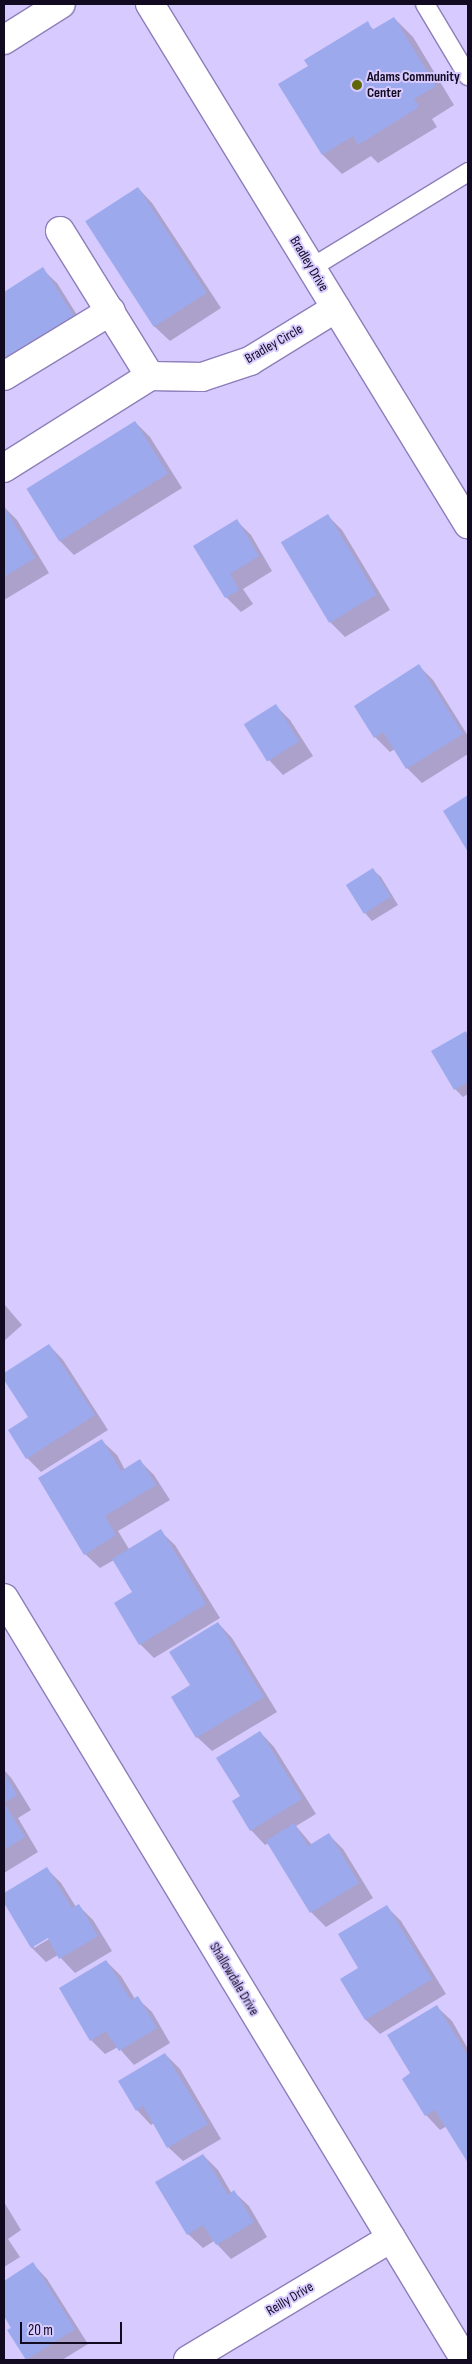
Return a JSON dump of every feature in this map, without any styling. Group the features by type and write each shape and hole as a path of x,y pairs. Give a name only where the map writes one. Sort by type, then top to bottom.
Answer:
{"street":[{"path":"4,40 61,4"},
{"name":"Bradley Drive","path":"150,4 468,524"},
{"path":"4,468 150,376 60,231"},
{"name":"Bradley Circle","path":"150,376 202,377 250,360 336,308"},
{"path":"4,376 111,311"},
{"name":"Shallowdale Drive","path":"4,1598 465,2360"},
{"name":"Reilly Drive","path":"188,2360 391,2238"}],"lane":[{"path":"425,4 468,76"},
{"path":"311,268 468,172"}],"building":[{"name":"Adams Community Center","path":"394,17 436,86 414,99 419,107 358,145 353,136 322,155 278,84 308,66 304,60 368,21 372,30"},
{"path":"138,187 207,293 154,327 85,221"},
{"path":"43,267 74,316 4,361 4,292"},
{"path":"135,421 168,474 59,541 26,489"},
{"path":"4,506 35,558 4,577"},
{"path":"328,514 376,595 329,623 281,542"},
{"path":"237,519 259,556 230,574 239,590 225,598 193,546"},
{"path":"419,664 463,734 406,769 383,732 374,738 354,706"},
{"path":"276,704 299,741 267,761 244,724"},
{"path":"468,795 468,852 443,811"},
{"path":"373,868 391,897 364,914 346,885"},
{"path":"466,1031 468,1082 454,1090 431,1051"},
{"path":"49,1344 95,1415 26,1459 8,1430 28,1417 4,1380 4,1373"},
{"path":"102,1439 121,1471 140,1459 156,1485 105,1516 116,1535 84,1555 38,1478"},
{"path":"161,1529 206,1604 139,1645 114,1603 132,1592 112,1559"},
{"path":"218,1622 264,1697 196,1738 171,1697 190,1685 169,1652"},
{"path":"260,1731 302,1799 250,1831 232,1801 240,1796 216,1758"},
{"path":"4,1772 17,1795 4,1803"},
{"path":"4,1803 25,1837 4,1850"},
{"path":"294,1823 308,1846 329,1833 359,1883 310,1913 266,1841"},
{"path":"47,1867 72,1908 79,1904 98,1936 59,1959 48,1938 31,1948 4,1903 4,1893"},
{"path":"387,1905 432,1979 365,2020 340,1979 358,1968 338,1934"},
{"path":"106,1960 131,2000 138,1996 157,2028 119,2051 106,2031 90,2041 59,1988"},
{"path":"437,2005 468,2056 468,2163 435,2110 425,2116 402,2079 410,2073 387,2035"},
{"path":"165,2053 208,2124 167,2148 143,2106 136,2111 118,2081"},
{"path":"203,2154 228,2195 234,2190 254,2222 216,2245 203,2225 187,2235 155,2182"},
{"path":"33,2262 75,2329 26,2360 7,2330 11,2328 4,2316 4,2281"}],"place":[{"name":"Adams Community Center","path":"357,85"}]}
